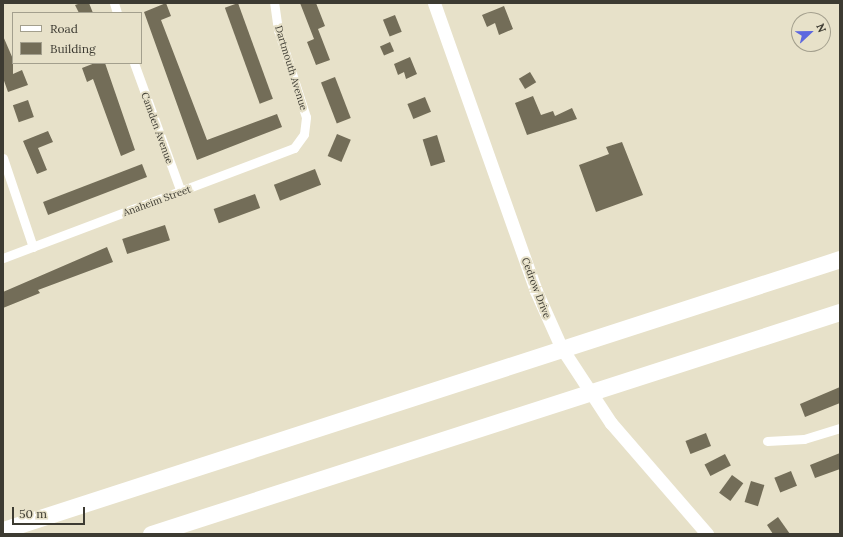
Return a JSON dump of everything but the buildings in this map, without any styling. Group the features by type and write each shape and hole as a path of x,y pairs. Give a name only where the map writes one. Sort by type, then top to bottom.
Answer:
{"highway":[{"path":"3,530 840,259"},
{"path":"151,534 840,312"}],"street":[{"name":"Dartmouth Avenue","path":"274,3 278,30 306,117 304,134"},
{"name":"Cedrow Drive","path":"434,3 548,319 576,374 611,423 707,534"},
{"name":"Camden Avenue","path":"134,64 181,192"},
{"name":"Anaheim Street","path":"3,258 289,151 304,134"},
{"path":"3,158 33,247"},
{"path":"767,441 804,440 840,428"}]}
